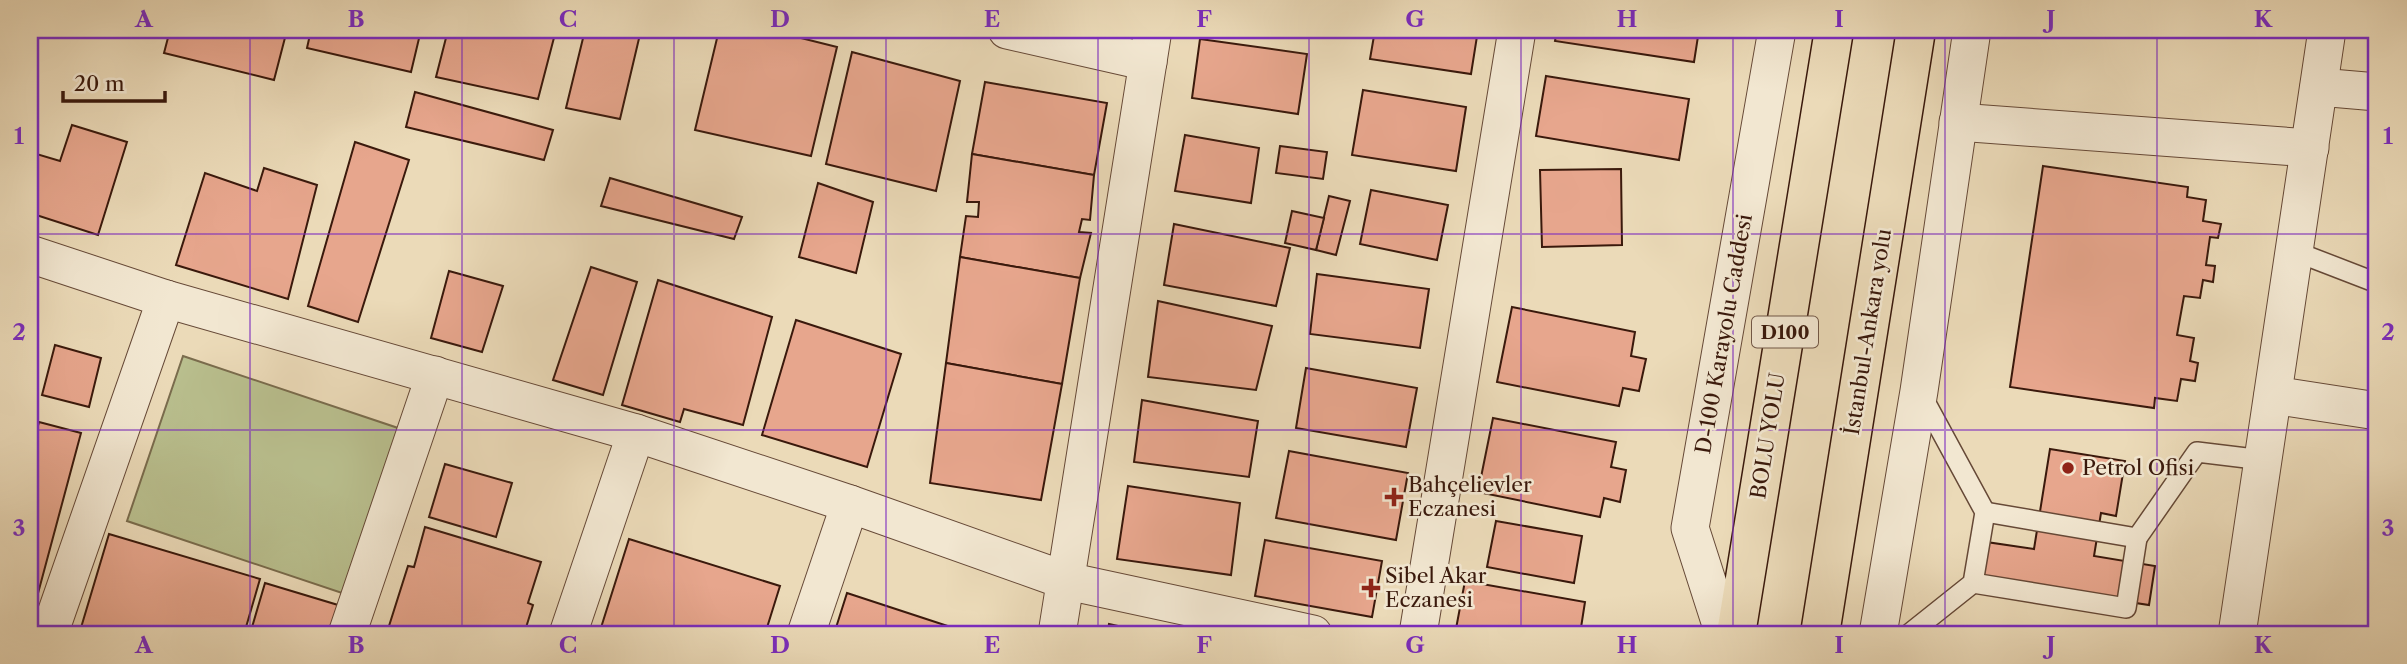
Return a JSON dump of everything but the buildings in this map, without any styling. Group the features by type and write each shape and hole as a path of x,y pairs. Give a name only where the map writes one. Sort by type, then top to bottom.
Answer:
{"highway":[{"name":"BOLU YOLU","path":"1735,634 1834,30"},
{"name":"İstanbul-Ankara yolu","path":"1820,634 1916,30"}],"street":[{"path":"1007,30 1150,46 1057,634"},
{"path":"1418,634 1517,30"},
{"name":"D-100 Karayolu Caddesi","path":"1724,634 1690,528 1777,30"},
{"path":"1878,634 1919,391 1972,30"},
{"path":"2237,634 2328,30"},
{"path":"2319,87 2377,92"},
{"path":"1958,122 2309,148"},
{"path":"30,254 166,299 636,433 850,504 1067,581 1313,634"},
{"path":"49,634 166,299"},
{"path":"347,634 435,375"},
{"path":"2273,395 2377,411"},
{"path":"568,634 636,433"},
{"path":"806,634 850,504"}],"lane":[{"path":"2294,251 2377,283"},
{"path":"1909,634 1973,583 1985,512 1919,391"},
{"path":"1973,583 2126,608 2137,538 2197,452 2263,460"},
{"path":"1985,512 2137,538"}],"green space":[{"path":"183,356 401,429 345,594 127,521"}],"place":[{"name":"Petrol Ofisi","path":"2068,468"},
{"name":"Bahçelievler Eczanesi","path":"1394,497"},
{"name":"Sibel Akar Eczanesi","path":"1371,588"}]}
